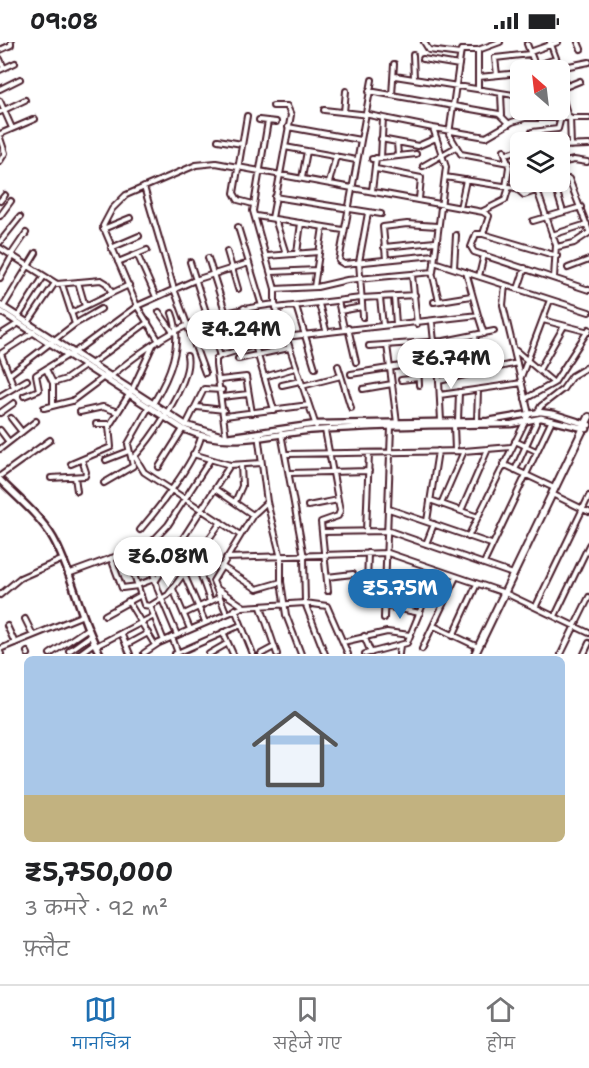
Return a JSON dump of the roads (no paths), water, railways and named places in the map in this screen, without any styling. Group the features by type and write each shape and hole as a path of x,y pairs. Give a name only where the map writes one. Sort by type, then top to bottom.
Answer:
{"main road":[{"path":"478,652 587,425"},
{"path":"0,479 44,524 54,540 81,616 100,654"},
{"path":"506,594 513,575 554,493"}],"street":[{"path":"0,50 11,45 11,42"},
{"path":"424,42 429,50 460,54"},
{"path":"500,42 478,50 463,49 460,54 448,131 456,147 467,156 509,163"},
{"path":"498,75 495,58 530,53 550,43 558,42"},
{"path":"578,42 581,49"},
{"path":"550,43 556,59"},
{"path":"527,44 533,60"},
{"path":"478,50 478,89"},
{"path":"413,56 414,78"},
{"path":"0,59 2,69 15,63"},
{"path":"423,59 459,64"},
{"path":"570,66 589,61"},
{"path":"392,95 394,64"},
{"path":"479,77 510,74"},
{"path":"395,76 510,95"},
{"path":"0,89 20,79"},
{"path":"372,80 339,261 344,264 434,255"},
{"path":"570,84 580,81"},
{"path":"344,112 346,91"},
{"path":"369,91 502,115"},
{"path":"501,94 502,115 509,124"},
{"path":"2,111 26,100"},
{"path":"0,101 2,111 12,128"},
{"path":"273,106 288,107 291,115 275,196 273,218 286,254"},
{"path":"324,110 366,114 486,137 520,120"},
{"path":"248,117 238,166 235,196 238,200 253,204"},
{"path":"570,117 589,118"},
{"path":"0,161 5,153 0,136 35,118"},
{"path":"372,191 383,118"},
{"path":"258,120 276,122"},
{"path":"532,132 558,129 560,120"},
{"path":"268,121 253,204 272,272 276,306 295,368 317,427 325,430 391,427 398,424 441,421 456,423 507,419 529,414 587,425"},
{"path":"288,127 360,140"},
{"path":"434,128 443,155 445,177 439,204 432,273 435,278 436,302 472,296"},
{"path":"381,139 418,146 436,138"},
{"path":"218,140 242,144"},
{"path":"397,142 398,156"},
{"path":"570,146 589,145"},
{"path":"285,147 356,160"},
{"path":"423,166 456,147"},
{"path":"302,178 307,151"},
{"path":"483,212 505,200 509,163 505,152 510,151"},
{"path":"376,158 416,154"},
{"path":"329,183 336,156"},
{"path":"570,161 587,162"},
{"path":"159,341 137,306 111,248 103,229 105,220 121,198 203,163 259,169 483,212 489,216 483,234"},
{"path":"376,169 421,178 419,200"},
{"path":"445,177 508,187"},
{"path":"556,247 574,243 589,232 570,179"},
{"path":"460,208 466,180"},
{"path":"144,187 174,289 205,373"},
{"path":"538,192 556,247 554,278"},
{"path":"557,192 563,212"},
{"path":"0,201 5,195"},
{"path":"275,196 381,214"},
{"path":"0,216 11,201"},
{"path":"533,221 581,207"},
{"path":"363,317 358,262 368,213"},
{"path":"255,216 343,230"},
{"path":"0,242 20,217"},
{"path":"103,229 130,218"},
{"path":"297,253 301,223"},
{"path":"386,259 382,230 385,226 407,224 437,226"},
{"path":"552,235 587,224"},
{"path":"238,227 262,306"},
{"path":"314,287 323,227"},
{"path":"0,278 26,233"},
{"path":"557,256 476,233 471,247 474,252 589,290"},
{"path":"454,268 456,235"},
{"path":"111,248 139,236"},
{"path":"384,247 435,242"},
{"path":"0,248 55,283 104,281 112,293"},
{"path":"118,262 147,250"},
{"path":"227,251 238,289"},
{"path":"267,256 320,252"},
{"path":"36,253 1,308 201,437 227,439 317,427 525,422 538,415 554,414 587,425"},
{"path":"136,254 156,297"},
{"path":"479,276 484,255"},
{"path":"208,258 225,311"},
{"path":"568,268 589,260"},
{"path":"190,262 220,356"},
{"path":"434,262 589,312"},
{"path":"24,396 39,390 36,377 46,369 137,306 195,280 249,263"},
{"path":"518,289 525,268"},
{"path":"272,272 317,270"},
{"path":"466,272 484,334"},
{"path":"275,289 314,287 358,279 432,273"},
{"path":"412,275 417,324"},
{"path":"0,335 19,320 44,276"},
{"path":"78,282 86,306"},
{"path":"28,325 55,283"},
{"path":"62,284 75,324"},
{"path":"71,314 129,285"},
{"path":"468,537 529,414 503,306 505,285"},
{"path":"44,408 72,401 172,332 207,316 262,306 296,306 361,298 415,296"},
{"path":"394,297 396,324"},
{"path":"380,298 382,325"},
{"path":"521,377 550,300"},
{"path":"338,301 356,362"},
{"path":"319,304 326,330"},
{"path":"296,306 315,368"},
{"path":"340,311 362,307"},
{"path":"244,308 274,410"},
{"path":"10,374 75,324 101,309"},
{"path":"159,312 172,332"},
{"path":"172,313 178,329 174,359 151,406 130,439 129,451 144,472 240,534"},
{"path":"227,439 222,390 216,360 220,356 254,343 285,336 346,328 417,324 478,315"},
{"path":"525,399 554,382 588,332 543,320"},
{"path":"53,383 66,379 88,365 148,322"},
{"path":"432,322 434,342"},
{"path":"28,325 34,332 52,342"},
{"path":"539,369 564,326"},
{"path":"213,338 249,327"},
{"path":"14,387 1,354 34,332"},
{"path":"369,346 434,342 494,332"},
{"path":"475,336 478,354"},
{"path":"71,464 111,447 110,424 131,392 153,345"},
{"path":"387,345 398,424"},
{"path":"238,359 289,348"},
{"path":"514,350 554,382"},
{"path":"351,374 489,352"},
{"path":"104,483 133,466 134,458 165,414 188,369 187,356"},
{"path":"438,361 441,421"},
{"path":"418,363 419,385"},
{"path":"439,381 517,363"},
{"path":"338,366 351,408"},
{"path":"515,470 541,406 567,386 572,376 589,366"},
{"path":"264,376 295,368"},
{"path":"46,369 53,383 52,405"},
{"path":"282,385 301,384 341,376"},
{"path":"220,380 246,377 252,413"},
{"path":"401,380 419,378"},
{"path":"0,396 27,380"},
{"path":"440,395 522,383"},
{"path":"363,388 392,384"},
{"path":"0,386 6,392"},
{"path":"159,467 197,407 204,389 222,390"},
{"path":"477,421 478,390"},
{"path":"454,451 459,392"},
{"path":"222,397 249,394"},
{"path":"0,413 14,403"},
{"path":"225,416 309,405"},
{"path":"80,412 103,407 118,412"},
{"path":"197,407 224,410"},
{"path":"11,418 22,432"},
{"path":"484,563 491,544 553,418"},
{"path":"0,449 36,421"},
{"path":"96,424 110,424"},
{"path":"184,427 227,439"},
{"path":"384,618 389,531 391,427"},
{"path":"0,429 9,442"},
{"path":"325,430 340,515 322,521 328,591"},
{"path":"281,432 290,473 294,514 304,557 305,603 325,654"},
{"path":"258,436 267,502 281,558 281,582 288,620 302,654"},
{"path":"140,530 194,454 201,437"},
{"path":"0,479 50,440"},
{"path":"515,441 536,451"},
{"path":"286,454 464,451 512,447"},
{"path":"461,511 488,449"},
{"path":"106,460 129,451"},
{"path":"427,521 438,451"},
{"path":"441,504 464,451"},
{"path":"366,531 369,453"},
{"path":"194,454 230,465 261,464"},
{"path":"51,478 86,475 82,460"},
{"path":"67,574 145,546 161,534 210,460"},
{"path":"503,464 525,474 589,512"},
{"path":"111,558 122,588 155,581 230,465"},
{"path":"234,501 242,486 241,465"},
{"path":"290,473 369,471"},
{"path":"75,477 77,491"},
{"path":"215,489 253,515"},
{"path":"536,606 589,496"},
{"path":"430,500 478,517"},
{"path":"308,506 338,501"},
{"path":"226,612 213,581 240,534 253,515 267,502"},
{"path":"389,509 491,544"},
{"path":"127,553 145,606 150,606 163,601 221,522"},
{"path":"426,544 434,524"},
{"path":"322,532 389,531 513,575"},
{"path":"555,616 589,544"},
{"path":"145,546 155,581 177,635"},
{"path":"367,585 368,553"},
{"path":"226,558 388,553 506,594 536,606 589,633"},
{"path":"0,595 20,578 61,560"},
{"path":"193,563 210,601"},
{"path":"221,566 257,589 281,582"},
{"path":"184,574 205,622"},
{"path":"327,577 353,574"},
{"path":"422,649 456,577"},
{"path":"387,579 448,596"},
{"path":"453,636 477,584"},
{"path":"216,588 243,607"},
{"path":"172,589 190,629"},
{"path":"364,636 369,653 406,643 428,591"},
{"path":"105,615 141,595"},
{"path":"184,614 220,597"},
{"path":"561,654 589,597"},
{"path":"128,601 155,645"},
{"path":"144,652 235,609 305,603 327,606 348,654"},
{"path":"150,606 164,641"},
{"path":"261,606 277,654"},
{"path":"385,606 420,613"},
{"path":"235,609 253,654"},
{"path":"0,652 15,643 81,616"},
{"path":"78,654 154,616"},
{"path":"25,619 33,636"},
{"path":"172,637 177,653 241,625"},
{"path":"7,626 15,643"},
{"path":"434,626 478,652"},
{"path":"50,654 87,629"},
{"path":"223,632 233,654"},
{"path":"343,642 364,636 396,632 410,635"},
{"path":"121,633 130,654"},
{"path":"126,645 148,633"},
{"path":"69,651 90,636"},
{"path":"209,654 228,643"},
{"path":"584,654 589,643"},
{"path":"399,654 400,645"},
{"path":"261,654 274,647"}]}
